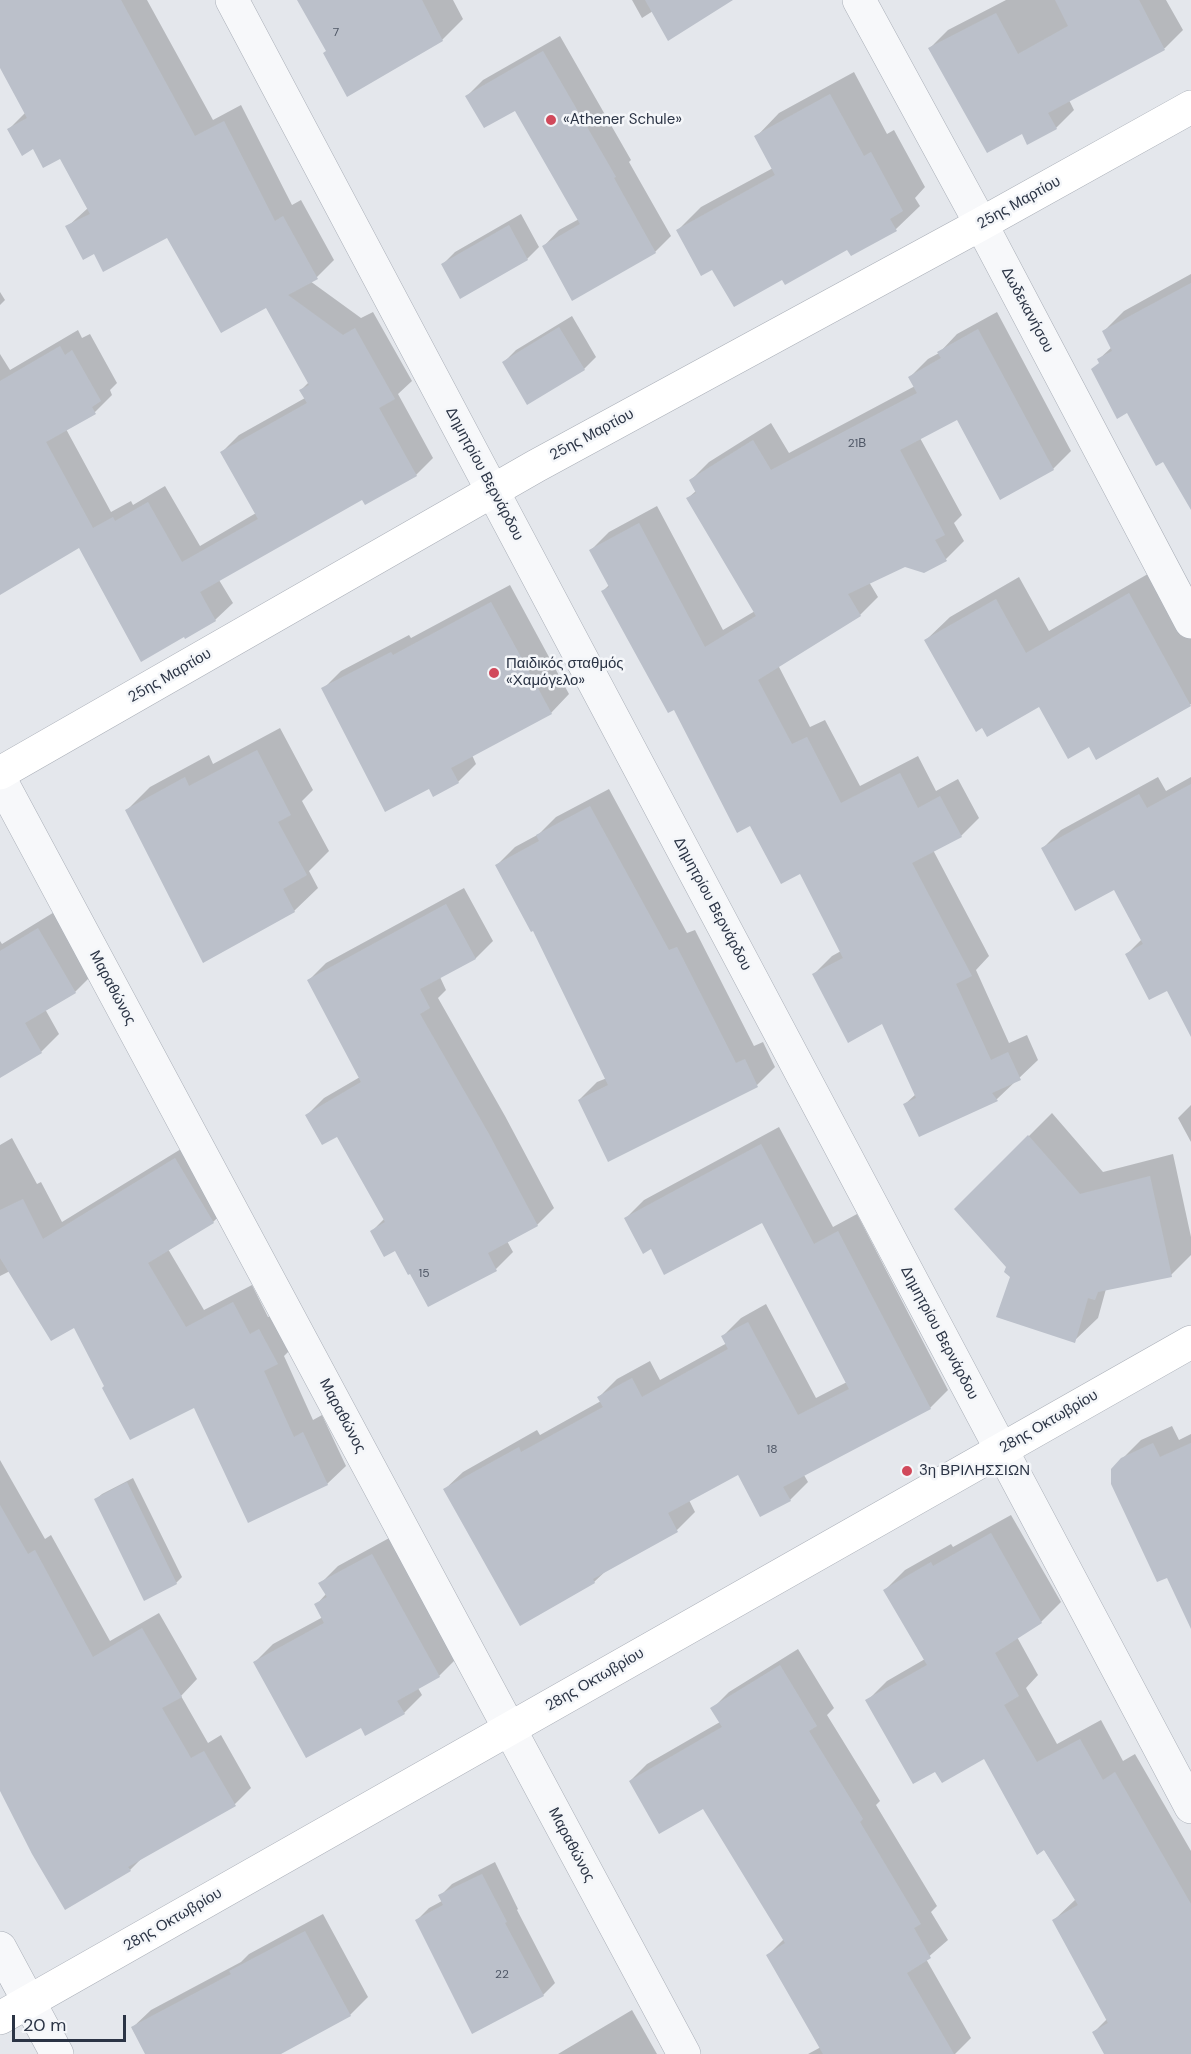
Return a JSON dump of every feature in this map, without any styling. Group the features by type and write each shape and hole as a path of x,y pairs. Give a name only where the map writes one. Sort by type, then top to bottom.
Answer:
{"street":[{"name":"Δημητρίου Βερνάρδου","path":"232,0 1191,1807"},
{"name":"Δωδεκανήσου","path":"859,0 981,224 1191,622"},
{"name":"25ης Μαρτίου","path":"0,774 492,490 1191,107"},
{"name":"Μαραθώνος","path":"0,779 684,2054"},
{"name":"28ης Οκτωβρίου","path":"0,2018 1191,1342"},
{"path":"0,1948 57,2054"}],"building":[{"path":"0,0 121,0 195,136 224,121 275,221 283,216 318,279 288,295 343,335 355,328 395,399 379,408 417,476 365,505 362,500 200,592 216,621 141,662 79,548 0,595 0,381 60,346 65,355 72,350 101,401 92,407 96,414 46,442 93,528 113,517 115,521 148,502 182,562 258,519 220,452 307,403 299,390 309,385 266,308 221,333 167,238 103,272 94,254 83,260 65,226 90,214 60,159 43,168 33,149 22,156 7,129 27,118 0,68"},
{"path":"297,0 422,0 443,41 347,97 323,53 326,51"},
{"path":"645,0 733,0 668,41"},
{"path":"1055,0 1139,0 1165,50 1048,113 1057,129 1027,145 1022,134 987,153 928,48 996,13 1018,54 1068,26"},
{"path":"543,51 616,177 614,178 656,253 572,301 542,246 580,224 515,111 484,128 465,96"},
{"path":"830,94 864,156 871,152 903,211 890,219 897,231 851,256 847,250 785,285 782,280 734,307 712,270 701,276 676,230 775,175 754,136"},
{"path":"509,225 528,260 460,299 441,264"},
{"path":"1191,283 1191,510 1163,462 1156,466 1127,413 1117,419 1091,369 1099,363 1097,359 1112,351 1102,331"},
{"path":"559,327 585,370 527,405 502,362"},
{"path":"978,329 1054,470 1000,500 957,420 900,450 945,535 935,540 947,561 924,573 905,567 848,594 861,616 758,680 792,744 807,737 841,803 900,773 918,808 940,796 962,837 912,863 972,976 956,984 991,1060 1008,1052 1021,1080 992,1093 998,1101 919,1137 903,1104 916,1098 882,1024 848,1043 812,974 843,958 800,874 781,884 750,826 737,833 674,710 668,713 601,591 609,587 589,550 639,523 705,647 756,616 686,498 696,493 689,480 753,440 771,470 917,393 908,377 941,358 937,352"},
{"path":"1129,593 1191,706 1096,760 1089,747 1068,759 1039,707 987,737 982,728 976,732 924,640 996,599 1026,653"},
{"path":"491,602 552,714 451,768 459,783 433,797 429,789 385,812 321,688 391,652 393,655"},
{"path":"257,750 291,815 278,822 307,875 283,889 295,912 203,963 125,810 185,777 189,786"},
{"path":"1191,784 1191,1037 1167,991 1149,1000 1125,954 1143,944 1114,890 1075,911 1041,848 1139,794 1147,808"},
{"path":"590,806 669,950 677,947 736,1063 745,1059 758,1087 608,1162 578,1100 608,1085 533,931 531,932 495,865 539,841 536,835"},
{"path":"446,904 476,959 420,989 430,1008 420,1014 489,1134 538,1226 488,1253 497,1271 428,1307 395,1251 384,1257 370,1231 385,1222 337,1137 322,1145 305,1115 361,1082 307,980"},
{"path":"38,928 76,993 25,1023 42,1053 0,1078 0,951"},
{"path":"1028,1135 1080,1194 1150,1176 1172,1277 1098,1292 1095,1300 1088,1298 1075,1343 996,1317 1010,1277 1004,1272 1006,1267 954,1209"},
{"path":"761,1144 814,1244 838,1231 931,1409 783,1487 791,1501 760,1517 738,1475 668,1513 678,1532 593,1579 595,1583 520,1626 443,1489 519,1447 521,1452 603,1407 597,1397 632,1378 642,1397 728,1349 721,1336 748,1322 798,1415 849,1389 762,1223 664,1275 651,1249 643,1254 624,1218"},
{"path":"175,1158 214,1223 148,1263 186,1327 233,1302 250,1334 259,1329 278,1364 264,1371 294,1437 303,1432 328,1485 248,1523 194,1408 130,1440 74,1328 51,1341 0,1258 0,1210 23,1199 43,1239"},
{"path":"1153,1443 1160,1457 1191,1443 1191,1629 1167,1578 1157,1582 1111,1484 1111,1469 1121,1458"},
{"path":"127,1482 177,1584 144,1601 94,1499"},
{"path":"0,1505 28,1554 35,1550 93,1657 142,1628 182,1697 162,1708 191,1758 204,1751 236,1806 128,1867 131,1871 65,1910 32,1854 0,1791"},
{"path":"991,1533 1042,1623 995,1653 1019,1696 1004,1705 1037,1762 1080,1739 1103,1780 1115,1772 1191,1904 1191,2054 1104,2054 1092,2032 1108,2023 1052,1920 1078,1905 1044,1850 1037,1855 984,1759 942,1783 935,1772 913,1784 865,1700 927,1665 883,1590 931,1562 933,1566"},
{"path":"372,1554 440,1677 397,1701 405,1714 365,1736 361,1728 306,1758 253,1662 324,1623 314,1604 327,1597 318,1583"},
{"path":"780,1665 817,1726 809,1731 863,1819 860,1822 921,1924 914,1928 931,1958 907,1973 954,2054 823,2054 766,1955 785,1943 703,1809 659,1834 629,1781 722,1727 710,1708"},
{"path":"482,1874 544,1996 472,2034 415,1920 443,1905 438,1895"},
{"path":"305,1931 351,2016 281,2054 145,2054 131,2027 231,1974 229,1971"}],"place":[{"name":"«Athener Schule»","path":"551,120"},
{"name":"Παιδικός σταθμός «Χαμόγελο»","path":"494,673"},
{"name":"3η ΒΡΙΛΗΣΣΙΩΝ","path":"907,1471"}]}
